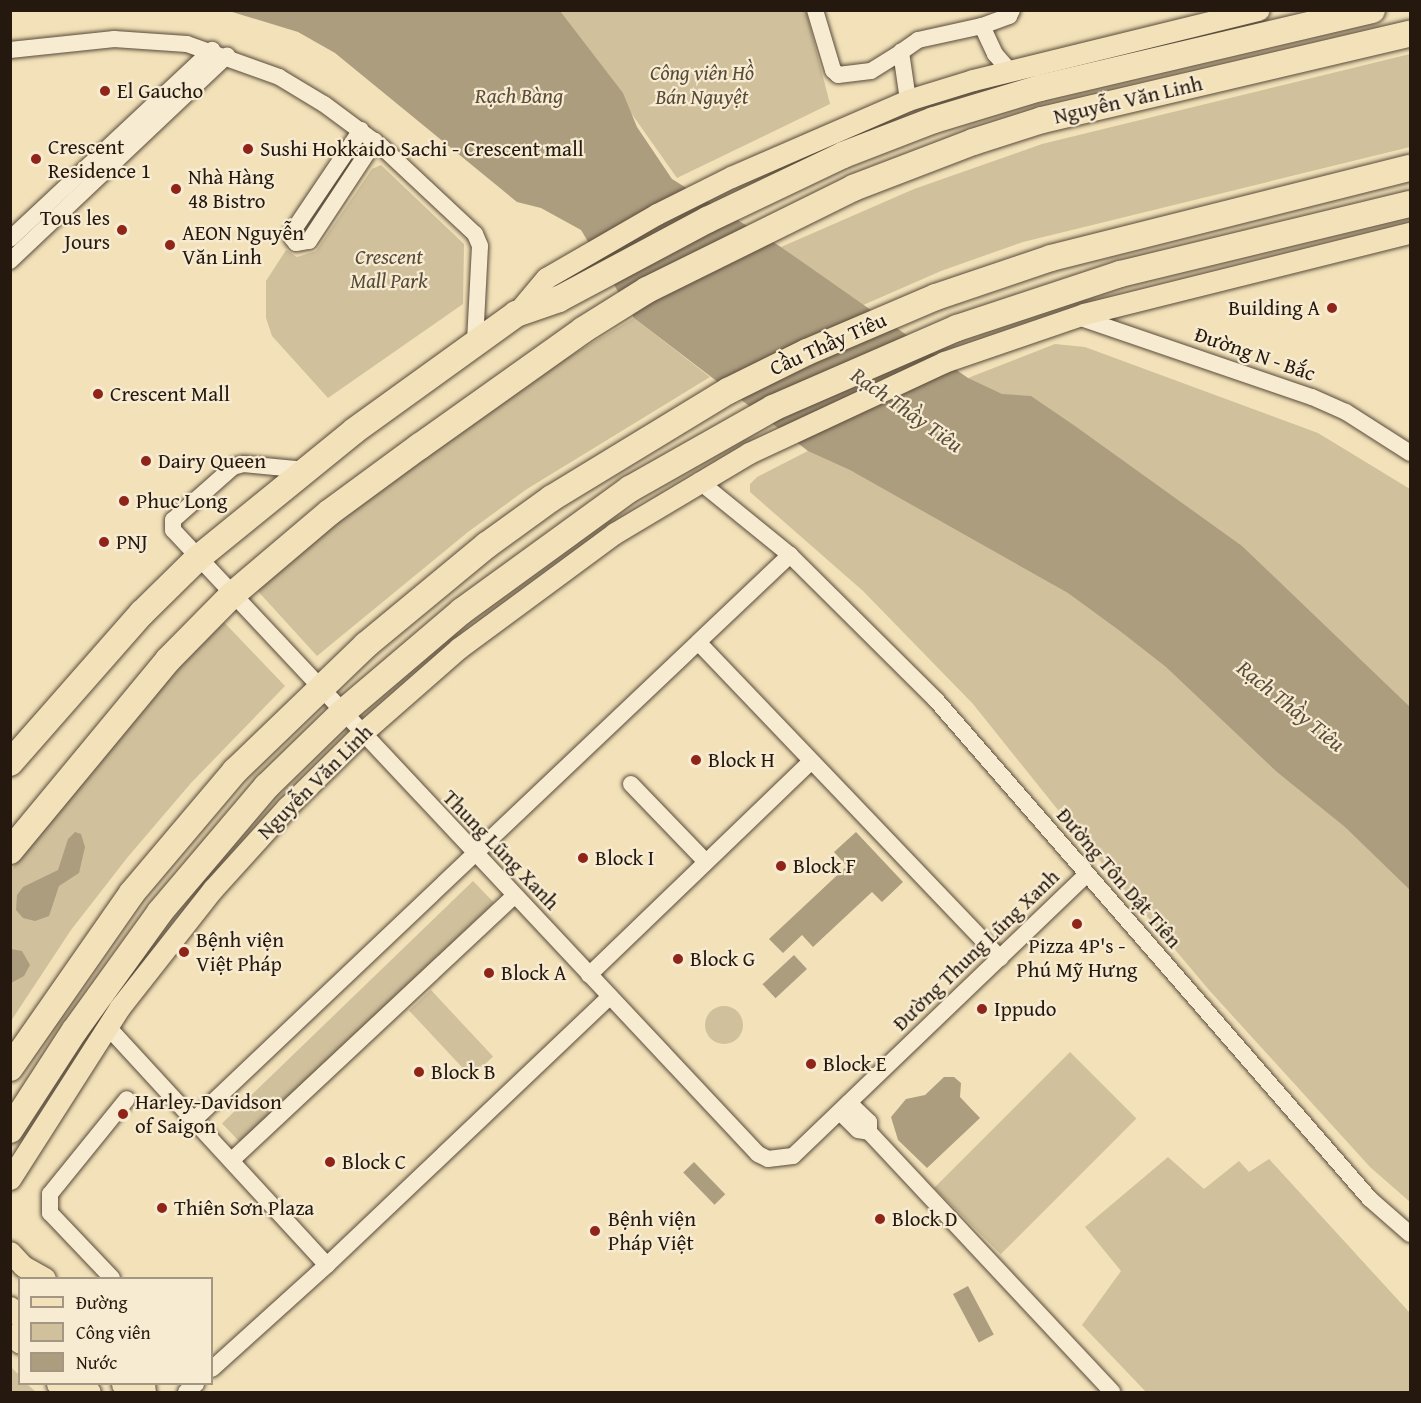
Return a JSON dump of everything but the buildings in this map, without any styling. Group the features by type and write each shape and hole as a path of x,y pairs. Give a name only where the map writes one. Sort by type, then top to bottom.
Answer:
{"highway":[{"name":"Nguyễn Văn Linh","path":"552,289 707,220 843,155 1011,96 1306,18 1372,10"},
{"name":"Nguyễn Văn Linh","path":"232,595 330,512 583,330 702,261 853,188 938,153 1042,120 1410,34"},
{"name":"Cầu Thầy Tiêu","path":"318,687 487,545 668,424 807,352 993,276 1106,244 1410,168"},
{"name":"Cầu Thầy Tiêu","path":"692,451 860,368 1015,308 1119,274 1410,204"},
{"path":"11,762 142,613 198,558 306,470 475,343 552,289"},
{"name":"Nguyễn Văn Linh","path":"10,1130 98,1018 160,912 267,786 342,713 512,572 622,494 692,451"},
{"path":"10,850 168,660 232,595"},
{"path":"10,1068 138,886 235,771 318,687"}],"main road":[{"path":"552,289 676,204 831,132 908,100 1010,71 1259,10"},
{"path":"704,478 868,395 1027,333 1076,316 1410,233"},
{"name":"Nguyễn Văn Linh","path":"10,1179 98,1018 239,859 361,734 459,648 551,578 704,478"},
{"path":"17,1264 43,1277"}],"street":[{"path":"815,10 833,70 838,75 871,71 918,40 982,26 1009,16 1011,10"},
{"path":"982,26 995,54 1010,71"},
{"path":"10,50 114,39 154,40 219,53 279,77 375,141 475,234 480,246 475,343"},
{"path":"901,52 908,100"},
{"path":"10,239 219,53"},
{"path":"10,261 219,53"},
{"path":"361,130 293,231 292,238 297,243 309,241 375,141"},
{"name":"Đường N - Bắc","path":"1076,316 1312,397 1346,412 1410,453"},
{"name":"Thung Lũng Xanh","path":"306,470 243,464 233,467 173,520 172,530 361,734 610,996"},
{"name":"Đường Tôn Dật Tiên","path":"704,478 790,555 936,700 1370,1199 1410,1234"},
{"path":"195,1119 476,856 790,555"},
{"path":"699,643 810,762 1000,958"},
{"path":"589,975 810,762"},
{"path":"631,784 706,862"},
{"name":"Đường Thung Lũng Xanh","path":"610,996 758,1154 768,1159 793,1156 1086,874"},
{"path":"232,1160 514,896"},
{"path":"213,1368 327,1265 610,996"},
{"path":"98,1018 195,1119 327,1265"},
{"path":"111,1277 50,1213 50,1194 128,1099"},
{"path":"844,1107 858,1130 869,1132 1112,1392"}],"green space":[{"name":"Công viên Hồ Bán Nguyệt","path":"559,11 806,11 830,104 677,178"},
{"path":"1410,54 1410,147 1023,242 941,271 861,306 781,247 914,189 1042,144"},
{"name":"Crescent Mall Park","path":"381,165 464,244 463,304 328,398 272,336 266,318 266,281 286,250 297,257 316,251 372,169"},
{"path":"634,318 710,377 527,489 468,532 317,656 255,588 324,526 555,365"},
{"path":"1055,344 1085,347 1318,433 1410,489 1410,751 968,378"},
{"path":"839,435 1023,552 1410,847 1410,1202 1370,1167 1209,990 1074,830 973,704 863,591 750,492 750,484 757,477"},
{"path":"221,619 285,686 191,783 127,858 71,930 11,1021 11,870 110,735"},
{"path":"473,881 494,903 243,1145 222,1123"},
{"path":"431,990 493,1057 471,1077 409,1010"},
{"path":"724,1006 731,1007 737,1012 742,1018 742,1032 737,1038 731,1043 724,1044 717,1043 711,1038 706,1032 705,1025 706,1018 711,1012 717,1007"},
{"path":"1070,1052 1136,1118 1001,1254 934,1188"},
{"path":"1168,1157 1204,1189 1239,1161 1249,1172 1269,1159 1410,1313 1410,1392 1146,1392 1082,1325 1121,1271 1085,1227"},
{"path":"10,1366 18,1374 18,1385 28,1385 36,1392 11,1392"}],"water":[{"name":"Rạch Bàng","path":"229,11 560,11 623,93 637,127 672,179 781,247 968,378 1002,394 1031,396 1075,426 1242,546 1410,707 1410,890 1345,827 1277,772 1166,667 1120,631 1068,593 850,470 808,451 634,318 581,230 541,208 517,202 335,53 298,32"},
{"path":"75,832 81,834 85,847 79,873 59,886 49,916 35,921 23,918 16,910 17,895 23,887 58,870 68,839"},
{"path":"856,832 903,882 882,902 872,892 813,947 802,935 783,953 769,939 847,866 834,852"},
{"path":"11,949 22,951 30,965 24,976 11,983"},
{"path":"794,955 807,969 776,998 763,984"},
{"path":"944,1077 954,1077 961,1083 960,1097 980,1118 927,1168 898,1140 891,1117 906,1099 925,1095"},
{"path":"694,1162 725,1194 714,1205 683,1172"},
{"path":"968,1286 994,1335 979,1343 953,1294"}],"place":[{"name":"El Gaucho","path":"105,91"},
{"name":"Sushi Hokkaido Sachi - Crescent mall","path":"248,149"},
{"name":"Crescent Residence 1","path":"36,159"},
{"name":"Nhà Hàng 48 Bistro","path":"176,189"},
{"name":"Tous les Jours","path":"122,230"},
{"name":"AEON Nguyễn Văn Linh","path":"170,245"},
{"name":"Building A","path":"1332,308"},
{"name":"Crescent Mall","path":"98,394"},
{"name":"Dairy Queen","path":"146,461"},
{"name":"Phuc Long","path":"124,501"},
{"name":"PNJ","path":"104,542"},
{"name":"Block H","path":"696,760"},
{"name":"Block I","path":"583,858"},
{"name":"Block F","path":"781,866"},
{"name":"Pizza 4P's - Phú Mỹ Hưng","path":"1077,924"},
{"name":"Bệnh viện Việt Pháp","path":"184,952"},
{"name":"Block G","path":"678,959"},
{"name":"Block A","path":"489,973"},
{"name":"Ippudo","path":"982,1009"},
{"name":"Block E","path":"811,1064"},
{"name":"Block B","path":"419,1072"},
{"name":"Harley-Davidson of Saigon","path":"123,1114"},
{"name":"Block C","path":"330,1162"},
{"name":"Thiên Sơn Plaza","path":"162,1208"},
{"name":"Block D","path":"880,1219"},
{"name":"Bệnh viện Pháp Việt","path":"595,1231"}],"water label":[{"name":"Rạch Thầy Tiêu","path":"907,410"},
{"name":"Rạch Thầy Tiêu","path":"1291,706"}]}
